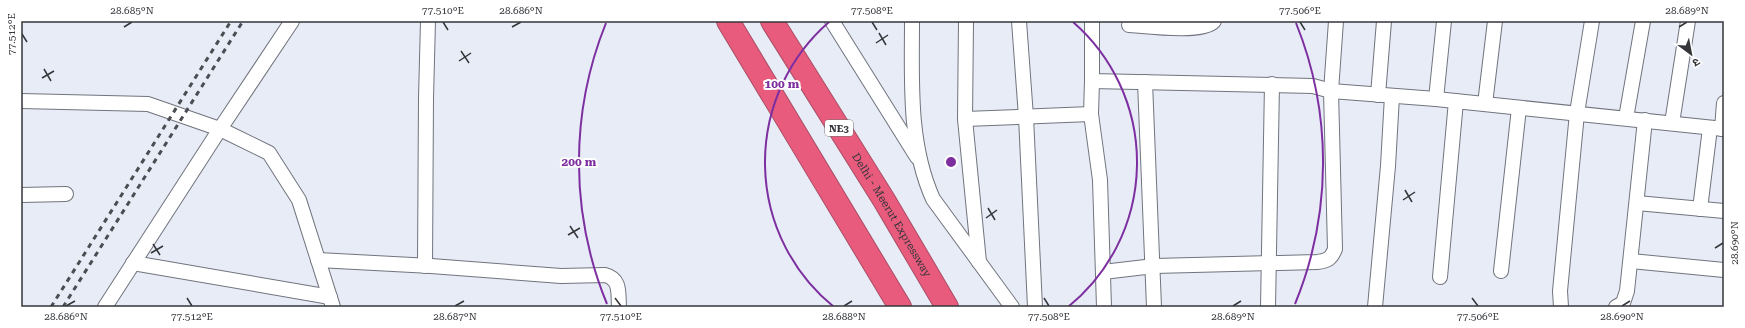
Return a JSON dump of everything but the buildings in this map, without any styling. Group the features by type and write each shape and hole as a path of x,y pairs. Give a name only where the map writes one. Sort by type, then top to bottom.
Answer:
{"highway":[{"path":"728,21 900,307"},
{"name":"Delhi - Meerut Expressway","path":"772,21 884,200 946,305"}],"street":[{"path":"106,307 220,129 292,21"},
{"path":"425,266 428,21"},
{"path":"832,21 920,161"},
{"path":"912,21 912,108 920,161 926,184 933,199 1012,307"},
{"path":"966,21 965,119 979,262"},
{"path":"1018,21 1026,117 1035,307"},
{"path":"1092,21 1091,114 1100,180 1104,307"},
{"path":"1128,25 1195,28 1206,26 1214,21"},
{"path":"1103,272 1154,266 1326,261 1332,256 1335,249 1331,91 1336,21"},
{"path":"1375,307 1388,173 1384,21"},
{"path":"1436,99 1444,21"},
{"path":"1485,104 1495,21"},
{"path":"1561,307 1560,291 1577,114 1592,21"},
{"path":"1626,118 1643,21"},
{"path":"1672,123 1688,21"},
{"path":"1092,81 1313,86 1331,91 1436,99 1719,129"},
{"path":"1145,82 1154,266 1154,307"},
{"path":"1268,307 1270,263 1272,84"},
{"path":"21,101 148,104 220,129 269,153 299,200 332,302 133,263"},
{"path":"1440,278 1456,101"},
{"path":"1700,209 1724,103"},
{"path":"1501,271 1519,108"},
{"path":"965,119 1091,114"},
{"path":"1616,307 1623,303 1627,291 1645,120"},
{"path":"21,195 66,194"},
{"path":"1637,203 1724,212"},
{"path":"318,260 561,276 605,275 616,281 619,307"},
{"path":"1631,261 1724,270"}],"railway":[{"path":"51,307 231,21"},
{"path":"63,307 243,21"}]}
